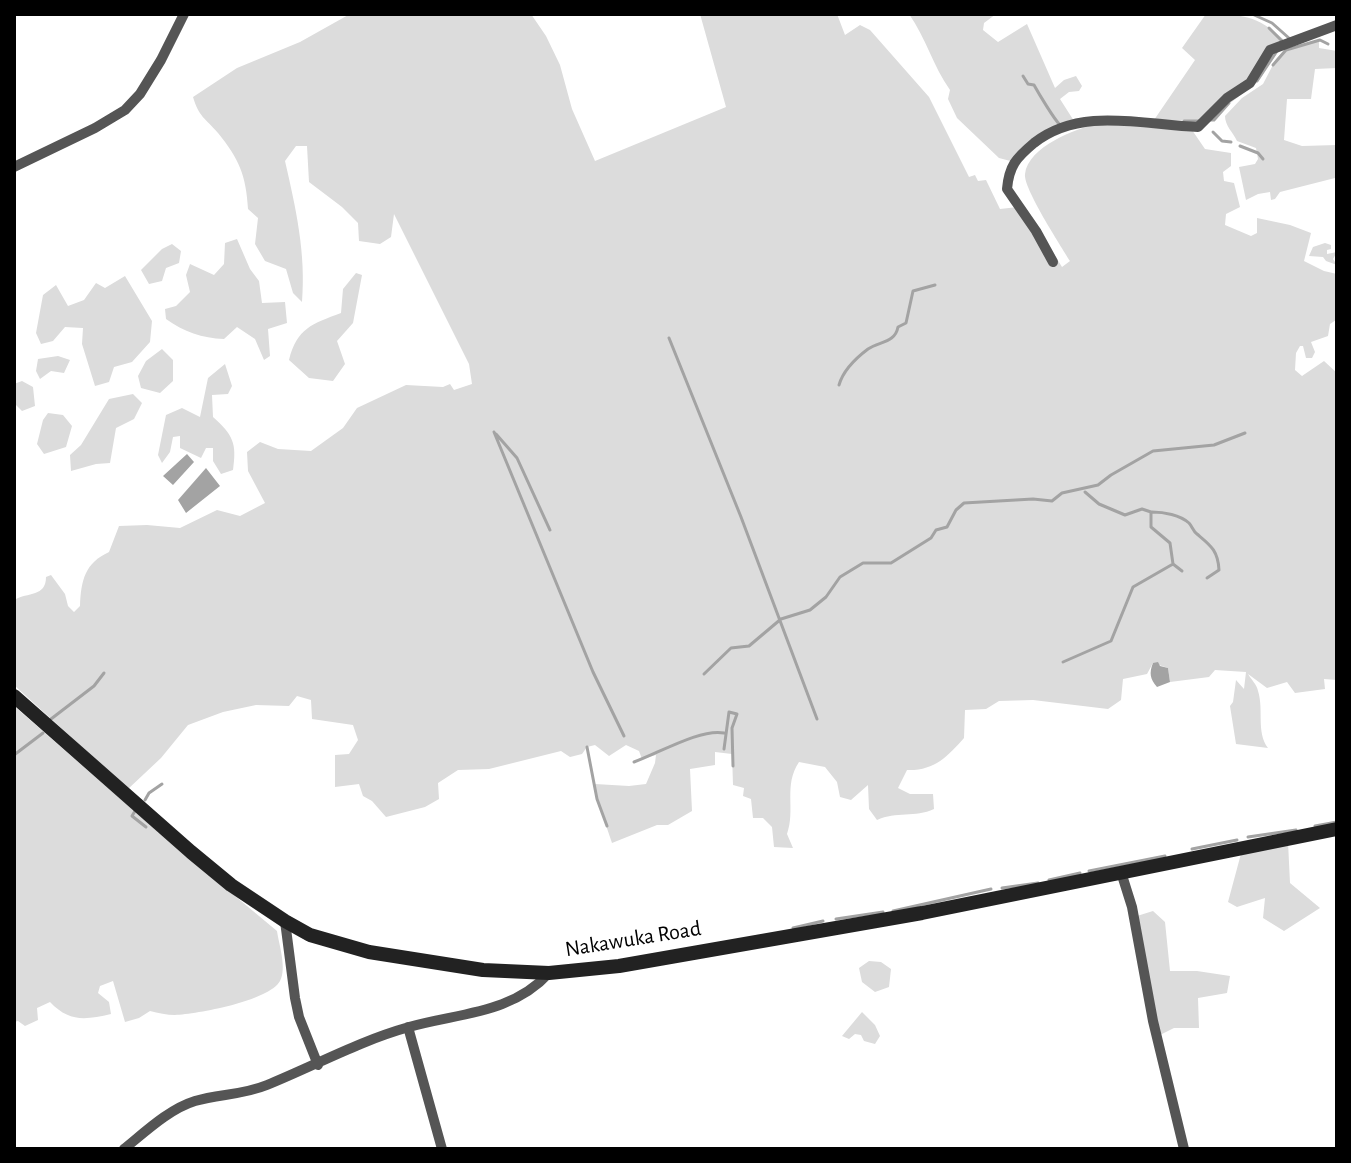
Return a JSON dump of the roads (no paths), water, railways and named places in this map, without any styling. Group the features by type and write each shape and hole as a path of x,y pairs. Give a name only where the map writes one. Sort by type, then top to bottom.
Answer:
{"main road":[{"name":"Nakawuka Road","path":"14,696 191,852 231,885 285,921 310,935 369,952 468,969 549,973 619,966 907,916 1337,829"}],"street":[{"path":"14,167 125,110 140,94 161,60 184,14"},
{"path":"1053,262 1007,189 1008,171 1021,154 1040,138 1063,126 1089,120 1198,127 1227,98 1250,83 1270,50 1337,25"},
{"path":"1121,872 1132,907 1153,1021 1184,1149"},
{"path":"285,921 295,998 318,1065"},
{"path":"125,1149 151,1127 194,1102 250,1092 318,1065 340,1052 408,1027 495,1008 536,987 549,973"},
{"path":"408,1027 442,1149"}],"waterway":[{"path":"1252,14 1272,23 1290,39"},
{"path":"1269,28 1283,42"},
{"path":"1273,65 1286,50 1320,40 1328,44"},
{"path":"1257,81 1277,51"},
{"path":"1023,76 1028,84 1034,85 1060,125"},
{"path":"1208,120 1214,120 1229,103"},
{"path":"1184,121 1200,121"},
{"path":"1213,132 1222,141 1231,142"},
{"path":"1240,146 1258,153 1263,159"},
{"path":"839,385 859,356 890,339 898,327 906,323 913,291 935,285"},
{"path":"669,338 817,719"},
{"path":"494,432 593,672 624,736"},
{"path":"704,674 731,648 749,646 781,619 810,610 826,597 840,577 863,563 891,563 931,538 936,530 947,527 956,510 964,503 1033,499 1052,501 1062,493 1098,485 1153,451 1214,445 1245,433"},
{"path":"496,434 517,458 550,530"},
{"path":"1085,492 1099,504 1125,515 1142,509 1151,512 1151,527 1170,543 1173,564 1182,571"},
{"path":"1152,512 1172,514 1185,520 1206,541 1217,557 1219,570 1207,578"},
{"path":"1063,662 1111,641 1133,587 1173,564"},
{"path":"51,719 94,686 104,673"},
{"path":"724,749 729,712 737,714 732,728 733,766"},
{"path":"14,755 43,733"},
{"path":"634,762 703,734 724,733"},
{"path":"587,747 597,799 607,826"},
{"path":"145,800 162,784"},
{"path":"135,811 132,816 146,827"},
{"path":"1315,826 1337,822"},
{"path":"1248,837 1296,830"},
{"path":"1192,849 1237,840"},
{"path":"1089,871 1165,856"},
{"path":"1049,880 1080,873"},
{"path":"1002,888 1038,883"},
{"path":"893,911 991,889"},
{"path":"836,919 883,912"},
{"path":"793,928 823,921"}]}
